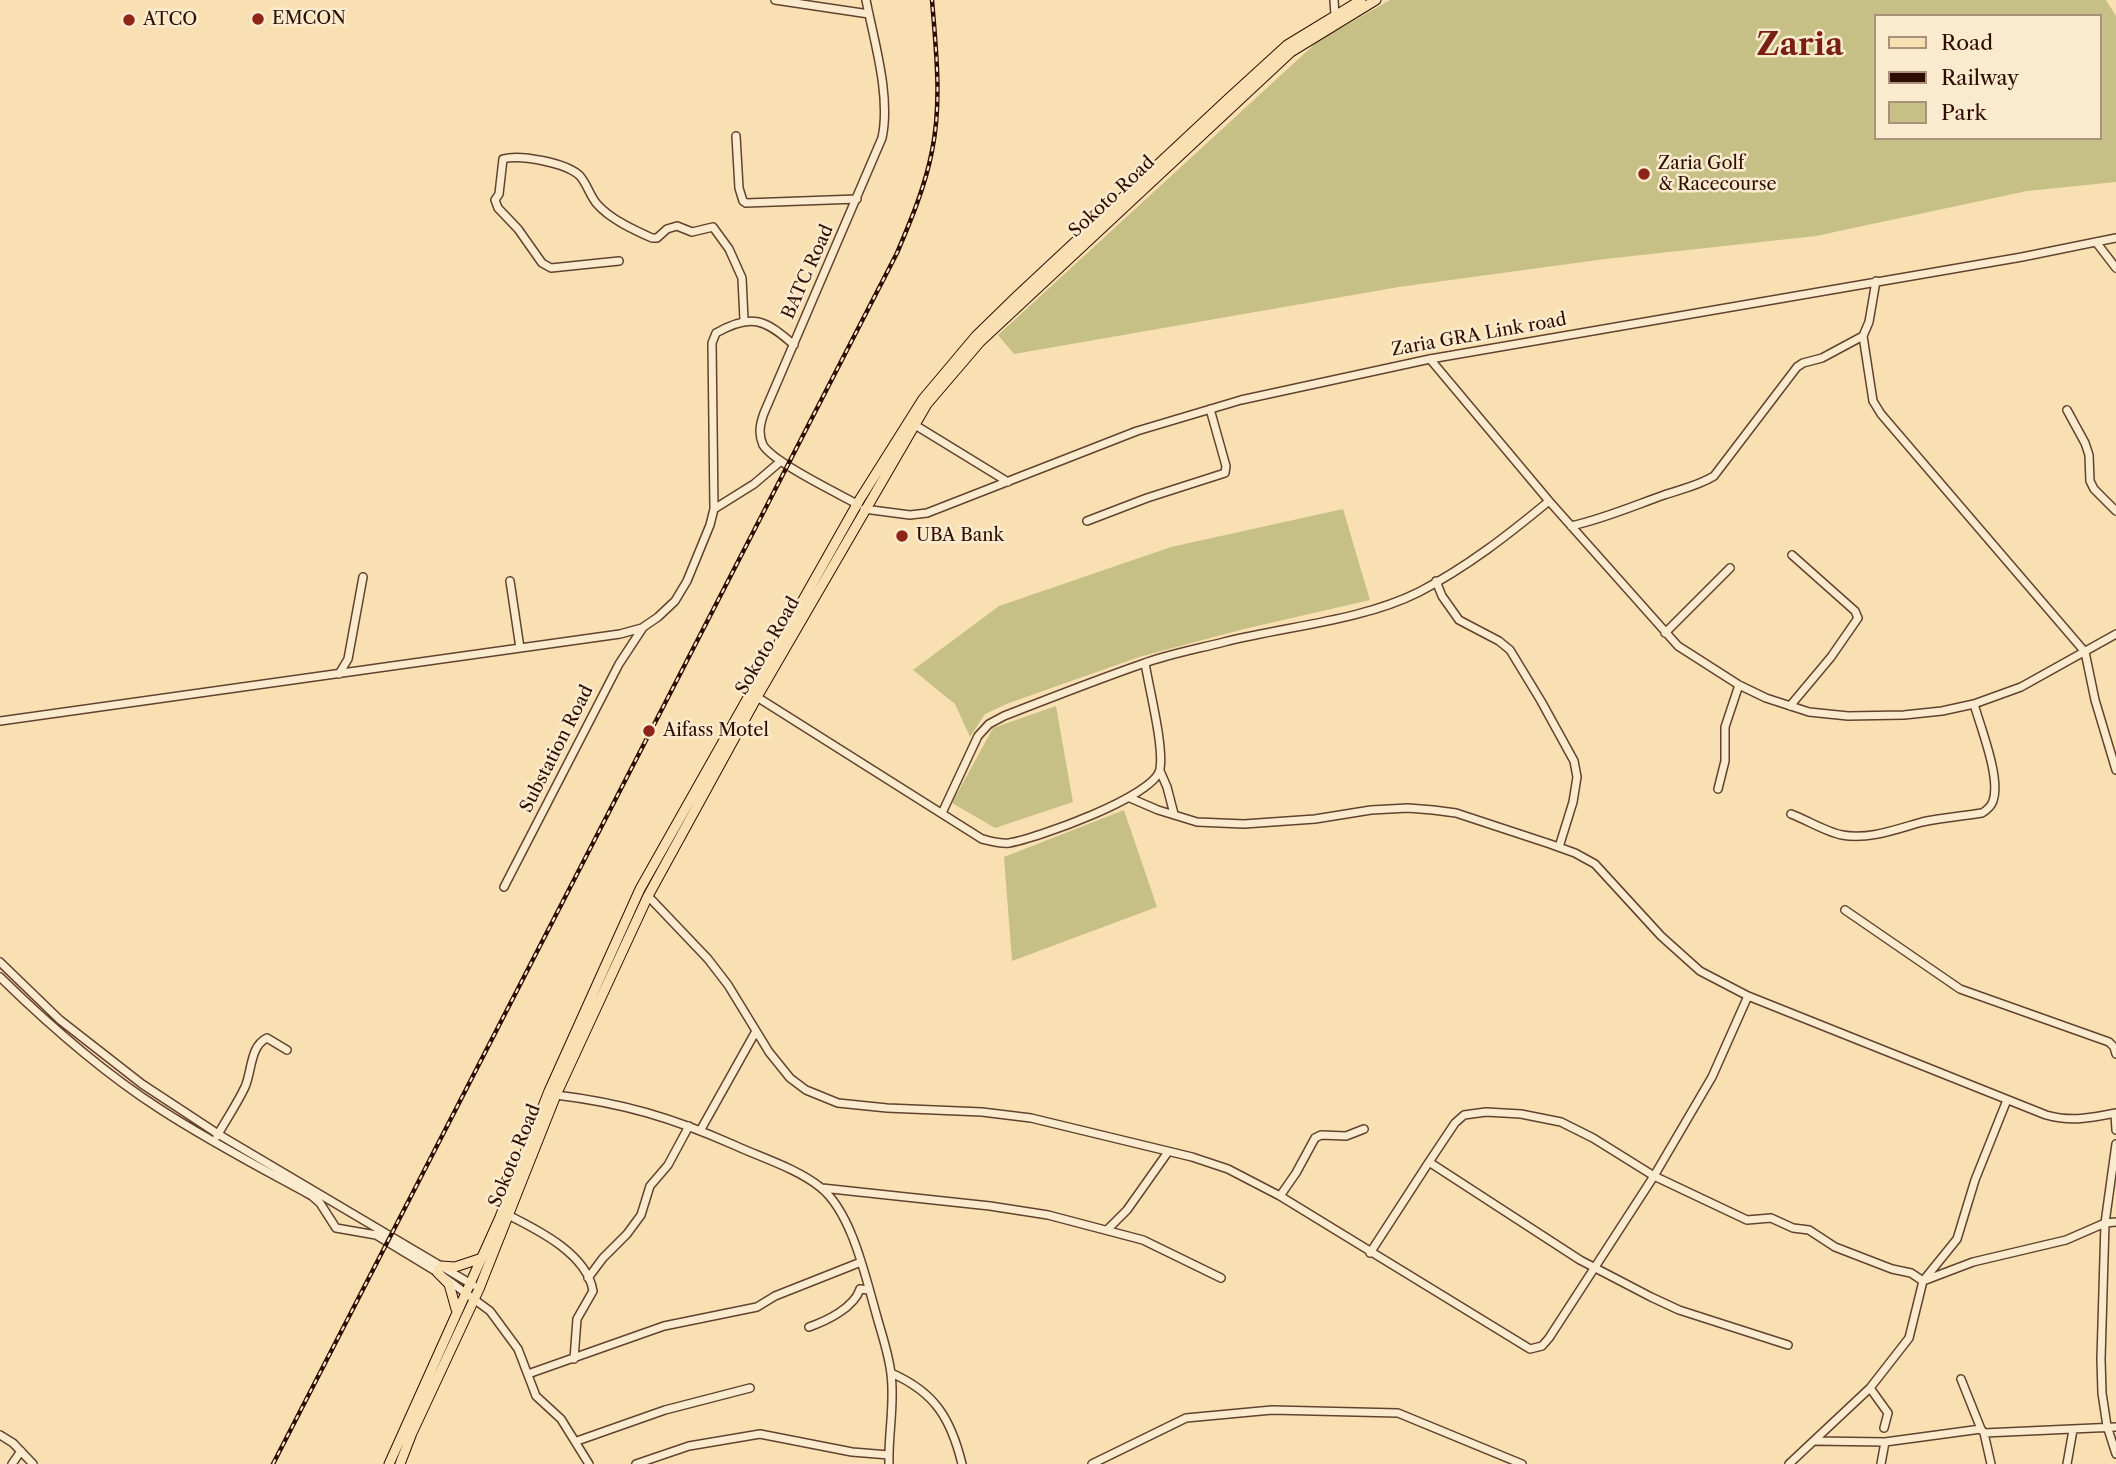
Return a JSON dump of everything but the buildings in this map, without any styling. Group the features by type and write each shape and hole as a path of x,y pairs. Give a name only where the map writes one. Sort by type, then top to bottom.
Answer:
{"main road":[{"name":"Sokoto Road","path":"389,1464 515,1179 549,1091 640,889 923,399 976,336 1054,260 1287,45 1361,0"},
{"name":"Sokoto Road","path":"861,507 927,404 980,342 1291,52 1376,0"},
{"name":"Sokoto Road","path":"400,1464 477,1294 556,1095 648,896 808,600"},
{"path":"456,1310 449,1284 439,1269 479,1259"}],"street":[{"path":"775,0 869,14"},
{"name":"BATC Road","path":"861,507 773,456 762,443 760,428 764,413 879,148 885,127 881,81 866,0"},
{"path":"1334,0 1335,15"},
{"path":"736,136 740,188 746,203 857,199"},
{"path":"619,261 551,268 542,263 518,229 498,208 495,200 499,194 503,159 509,157 568,168 581,177 600,207 625,226 652,237 657,238 667,229 677,226 692,232 713,227 729,249 742,278 744,320"},
{"name":"Zaria GRA Link road","path":"861,507 910,515 927,513 1138,431 1241,400 1430,359 2022,257 2116,238"},
{"path":"2095,242 2116,268"},
{"path":"1876,281 1869,322 1863,336 1873,401 1881,414 2085,652 2095,700 2116,770"},
{"path":"0,721 620,634 642,628 675,601 687,581 715,509 712,343 716,333 744,320 774,327 794,345"},
{"path":"1571,526 1606,517 1699,485 1714,476 1797,367 1822,358 1863,336"},
{"path":"1430,359 1549,501 1665,633 1692,657 1739,685 1790,706 1809,712 1848,716 1905,715 1974,704 2021,687 2116,634"},
{"path":"1087,521 1225,473 1226,466 1210,409"},
{"path":"2067,410 2089,455 2090,481 2116,512"},
{"path":"915,425 1008,482"},
{"path":"715,509 754,484 781,461"},
{"path":"942,813 978,736 989,724 1004,716 1145,663 1227,641 1379,607 1419,592 1493,547 1549,501"},
{"path":"1790,706 1831,657 1858,618 1855,611 1792,555"},
{"path":"1665,633 1730,568"},
{"path":"338,674 348,659 363,577"},
{"path":"510,581 520,648"},
{"path":"1436,581 1459,620 1499,641 1510,650 1574,761 1577,777 1573,802 1559,847"},
{"name":"Substation Road","path":"504,887 619,664 642,628"},
{"path":"348,659 361,671"},
{"path":"1145,663 1159,748 1160,771 1174,814"},
{"path":"1718,789 1725,761 1726,727 1739,685"},
{"path":"757,696 982,839 1005,843 1025,839 1130,798 1149,785 1160,771"},
{"path":"1791,814 1830,832 1861,836 1982,813 1990,808 1994,795 1994,775 1974,704"},
{"path":"1130,798 1197,822 1244,824 1370,810 1433,810 1456,813 1559,847 1595,864 1661,936 1700,971 1748,996 2063,1120 2082,1120 2116,1114 2116,1130"},
{"path":"648,896 708,959 729,985 769,1052 790,1078 806,1090 838,1102 1031,1118 1228,1169 1280,1196 1520,1345 1536,1349 1549,1338 1654,1176 1712,1077 1748,996"},
{"path":"1845,910 1951,984 1988,1000 2109,1042 2116,1054"},
{"path":"0,962 60,1020 142,1084 477,1294 518,1349 541,1402 561,1419 589,1464"},
{"path":"0,977 77,1049 150,1102 214,1143 312,1196 320,1203 336,1228 376,1235 439,1269"},
{"path":"700,1130 756,1031"},
{"path":"214,1143 246,1084 251,1062 262,1041 267,1038 287,1050"},
{"path":"556,1095 600,1100 641,1109 700,1130 803,1176 822,1188 845,1222 861,1262 891,1373 889,1464"},
{"path":"1789,1464 1870,1388 1909,1338 1923,1281 1957,1239 1975,1180 2007,1100"},
{"path":"1370,1253 1455,1123 1464,1115 1486,1112 1521,1114 1561,1122 1593,1138 1654,1176 1747,1220 1771,1218 1793,1228 1809,1230 1835,1247 1892,1269 1911,1273 1923,1281"},
{"path":"588,1278 641,1215 650,1186 668,1165 689,1126"},
{"path":"1280,1196 1315,1139 1321,1135 1346,1136 1364,1129"},
{"path":"2116,1144 2105,1223 2101,1359 2102,1393 2112,1427 2116,1454"},
{"path":"1107,1230 1127,1210 1168,1152"},
{"path":"1429,1162 1594,1268 1679,1310 1788,1345"},
{"path":"822,1188 1048,1215 1143,1240 1221,1279"},
{"path":"508,1215 542,1234 566,1252 578,1262 588,1278 593,1291 577,1319 574,1359"},
{"path":"1923,1281 1973,1262 2066,1240 2105,1223 2116,1222"},
{"path":"528,1374 664,1326 757,1307 775,1296 861,1262"},
{"path":"808,1327 836,1314 858,1296 860,1289 869,1290"},
{"path":"891,1373 914,1383 932,1399 948,1422 962,1464"},
{"path":"1961,1379 1982,1431 1991,1464"},
{"path":"577,1441 665,1410 750,1388"},
{"path":"1870,1388 1888,1413 1884,1428"},
{"path":"1092,1464 1186,1418 1284,1410 1398,1413 1522,1464"},
{"path":"1815,1440 1885,1442 1982,1431 2112,1427"},
{"path":"2067,1464 2073,1430"},
{"path":"636,1464 689,1446 760,1434 852,1452 889,1455"},
{"path":"0,1435 6,1437 33,1464"},
{"path":"1881,1464 1885,1442"},
{"path":"12,1464 21,1451"}],"green space":[{"name":"Zaria Golf & Racecourse","path":"1390,0 2106,0 2116,16 2116,182 2027,191 1816,236 1605,259 1399,287 1014,354 998,335 1318,41"},
{"path":"1343,509 1370,600 1139,657 985,714 970,737 955,704 913,670 999,606 1171,547"},
{"path":"1056,706 1073,802 995,828 952,803 993,728"},
{"path":"1124,810 1157,907 1012,961 1004,857"}],"railway":[{"path":"273,1464 897,253 922,190 935,132 937,76 932,0"}],"place":[{"name":"EMCON","path":"258,19"},
{"name":"ATCO","path":"129,20"},
{"name":"Zaria Golf & Racecourse","path":"1644,174"},
{"name":"UBA Bank","path":"902,536"},
{"name":"Aifass Motel","path":"649,731"}],"district":[{"name":"Zaria","path":"1800,46"}]}
